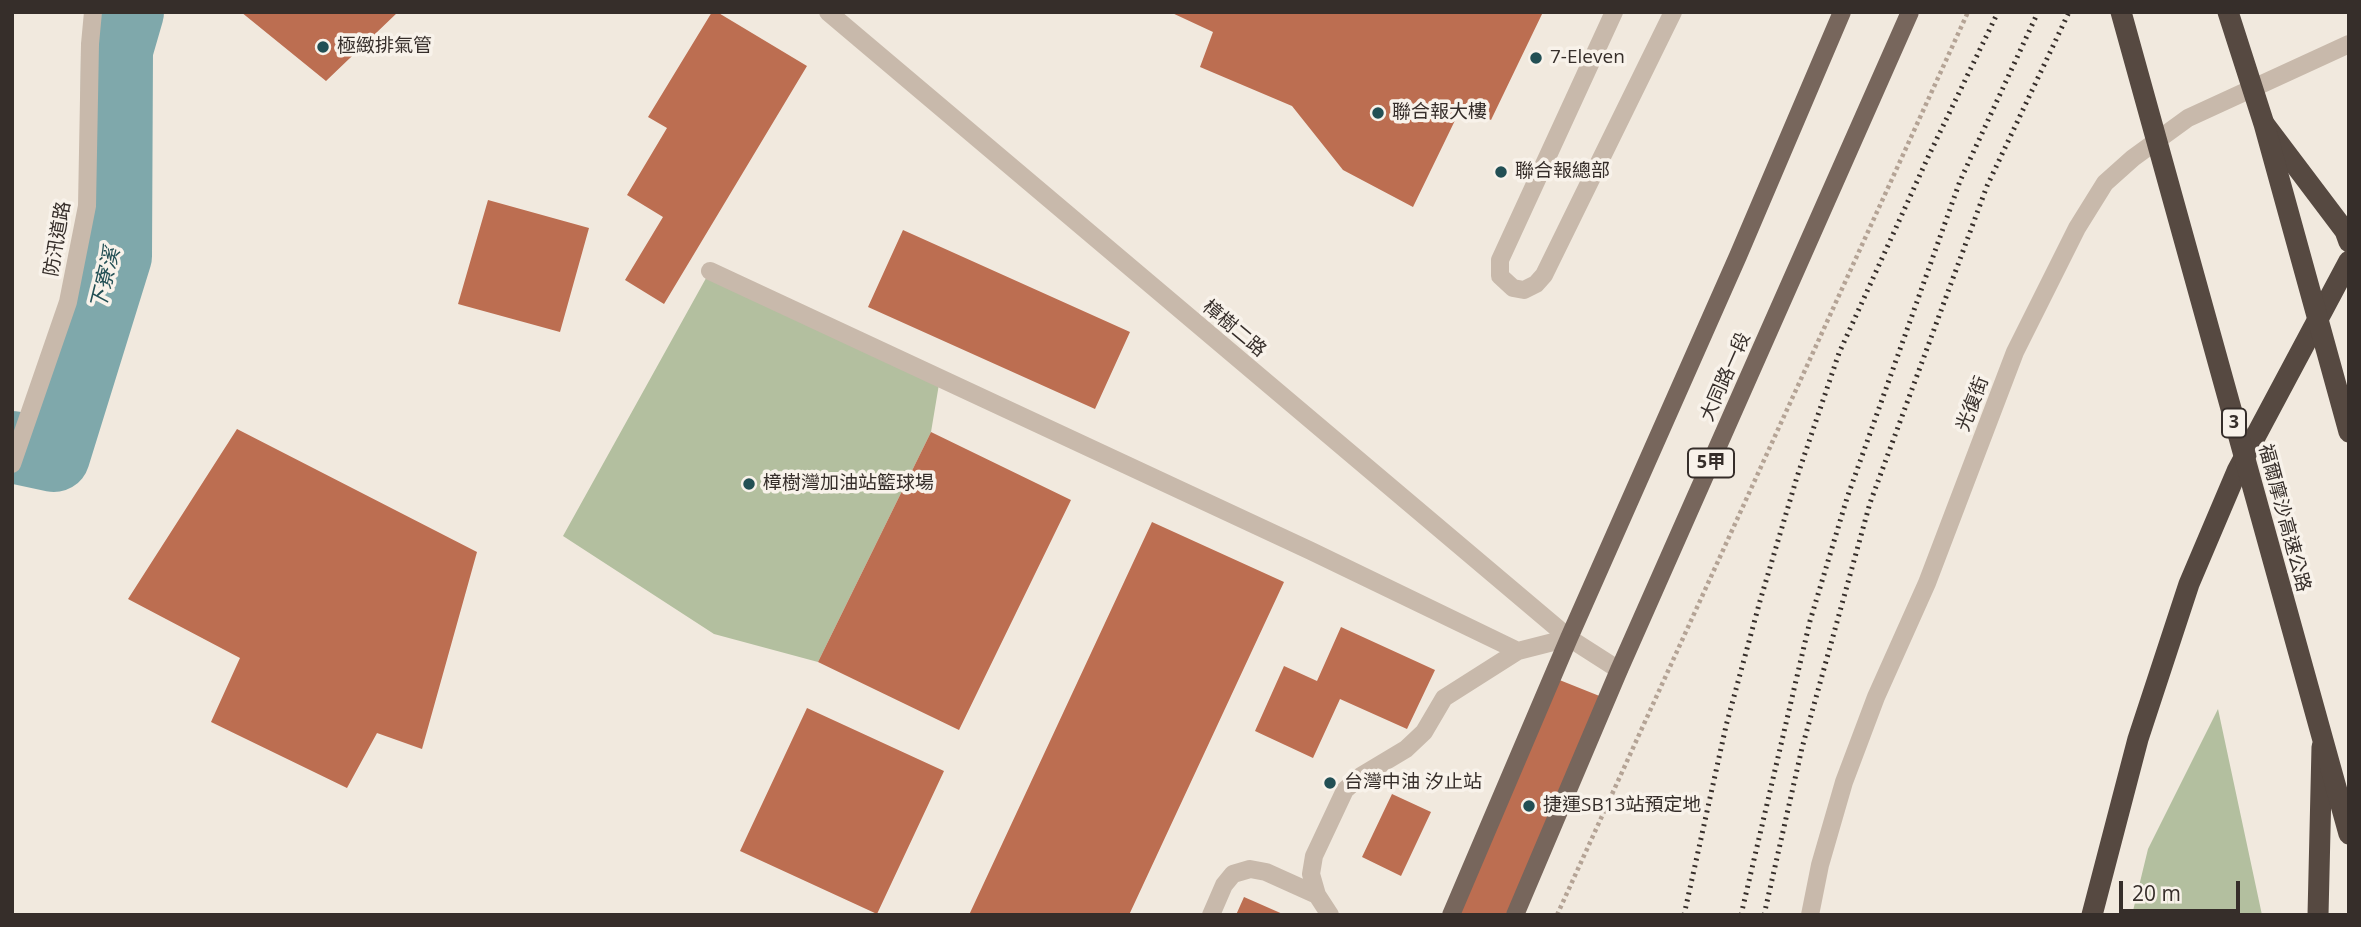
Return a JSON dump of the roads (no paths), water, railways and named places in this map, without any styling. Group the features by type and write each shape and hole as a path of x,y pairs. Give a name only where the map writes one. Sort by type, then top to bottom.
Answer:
{"highway":[{"name":"福爾摩沙高速公路","path":"2121,12 2349,834"},
{"path":"2228,12 2264,124 2349,432"},
{"path":"2264,124 2345,230 2349,242"},
{"path":"2092,915 2138,739 2189,584 2237,471 2349,261"},
{"path":"2318,915 2322,741"}],"main road":[{"name":"大同路一段","path":"1516,915 1619,670 1910,12"},
{"name":"大同路一段","path":"1451,915 1569,638 1738,256 1839,13"}],"street":[{"name":"防汛道路","path":"12,464 67,305 87,206 93,12"},
{"name":"樟樹二路","path":"828,12 1569,638 1619,670"},
{"path":"1614,12 1500,260 1500,275 1513,288 1524,290 1536,284 1544,275 1673,12"},
{"name":"光復街","path":"1810,915 1820,865 1844,782 1871,709 1927,583 2015,352 2077,228 2105,183 2133,158 2188,118 2349,44"},
{"path":"710,271 1518,651"},
{"path":"1330,915 1317,895 1311,874 1314,856 1345,790 1361,776 1406,749 1424,732 1444,698 1518,651 1569,638"},
{"path":"1211,915 1224,885 1233,874 1250,869 1266,872 1317,895"}],"waterway":[{"name":"下寮溪","path":"12,447 54,456 116,256 117,50 128,12"}],"railway":[{"path":"1684,915 1726,726 1760,601 1797,477 1839,353 1929,155 1998,12"},
{"path":"1741,915 1810,621 1847,498 1960,181 2038,12"},
{"path":"1764,915 1802,748 1870,503 1987,186 2069,12"}],"place":[{"name":"極緻排氣管","path":"323,47"},
{"name":"7-Eleven","path":"1536,58"},
{"name":"聯合報大樓","path":"1378,113"},
{"name":"聯合報總部","path":"1501,172"},
{"name":"樟樹灣加油站籃球場","path":"749,484"},
{"name":"台灣中油 汐止站","path":"1330,783"},
{"name":"捷運SB13站預定地","path":"1529,806"}]}
